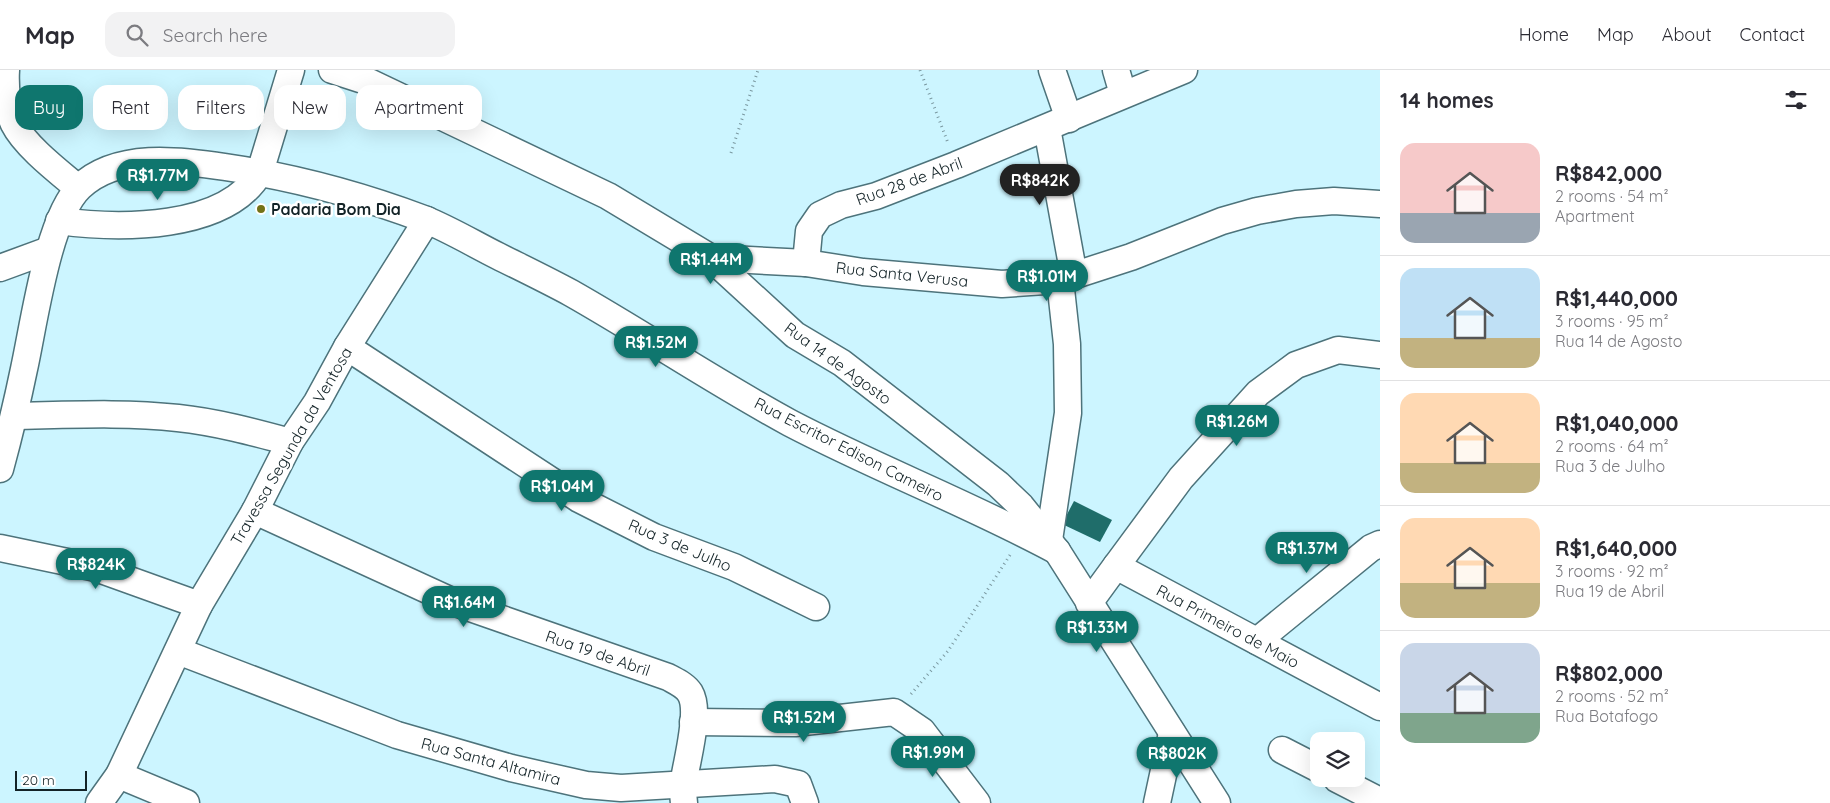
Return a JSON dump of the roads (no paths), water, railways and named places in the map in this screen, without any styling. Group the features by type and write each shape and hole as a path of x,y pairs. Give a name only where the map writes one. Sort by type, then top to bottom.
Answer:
{"street":[{"path":"6,70 8,101 14,125 39,154 78,188"},
{"path":"59,221 93,226 133,226 177,220 210,210 236,199 252,187 260,172 290,70"},
{"name":"Rua 14 de Agosto","path":"332,70 370,76 608,196 711,258 796,335 842,363 998,484 1021,506 1043,542"},
{"path":"1052,70 1058,123 1067,278 1068,413 1043,542 1089,602 1217,803"},
{"name":"Rua 28 de Abril","path":"806,263 809,231 820,215 841,205 876,196 1058,123 1119,82 1184,70"},
{"name":"Rua Escritor Edison Cameiro","path":"0,469 14,416 49,250 59,221 78,188 98,175 122,166 146,162 182,160 260,172 341,191 427,220 570,292 790,422 908,480 1043,542"},
{"name":"Rua Santa Verusa","path":"711,258 806,263 863,272 1002,284 1067,278 1222,221 1257,212 1296,204 1334,201 1380,204"},
{"name":"Travessa Segunda da Ventosa","path":"99,803 119,775 199,605 255,511 290,442 427,220"},
{"path":"0,268 49,250"},
{"name":"Rua 3 de Julho","path":"347,347 579,499 654,537 734,567 816,607"},
{"path":"1089,602 1182,478 1258,393 1296,366 1338,350 1380,355"},
{"path":"14,416 103,414 179,418 239,428 290,442"},
{"name":"Rua 19 de Abril","path":"255,511 456,603 668,677 690,692 694,702 693,722"},
{"path":"1257,641 1371,548 1380,544"},
{"path":"0,548 96,568 199,605"},
{"name":"Rua Primeiro de Maio","path":"1116,566 1380,707"},
{"name":"Rua Santa Altamira","path":"178,651 396,735 511,768 586,785 683,793 729,783 775,779 798,784 805,803"},
{"path":"683,793 693,722 795,723 894,712 922,731 977,803"},
{"path":"1157,803 1172,733"},
{"path":"1282,750 1310,764"},
{"path":"119,775 186,803"},
{"path":"1353,787 1380,801"}],"place":[{"name":"Padaria Bom Dia","path":"261,209"}]}
